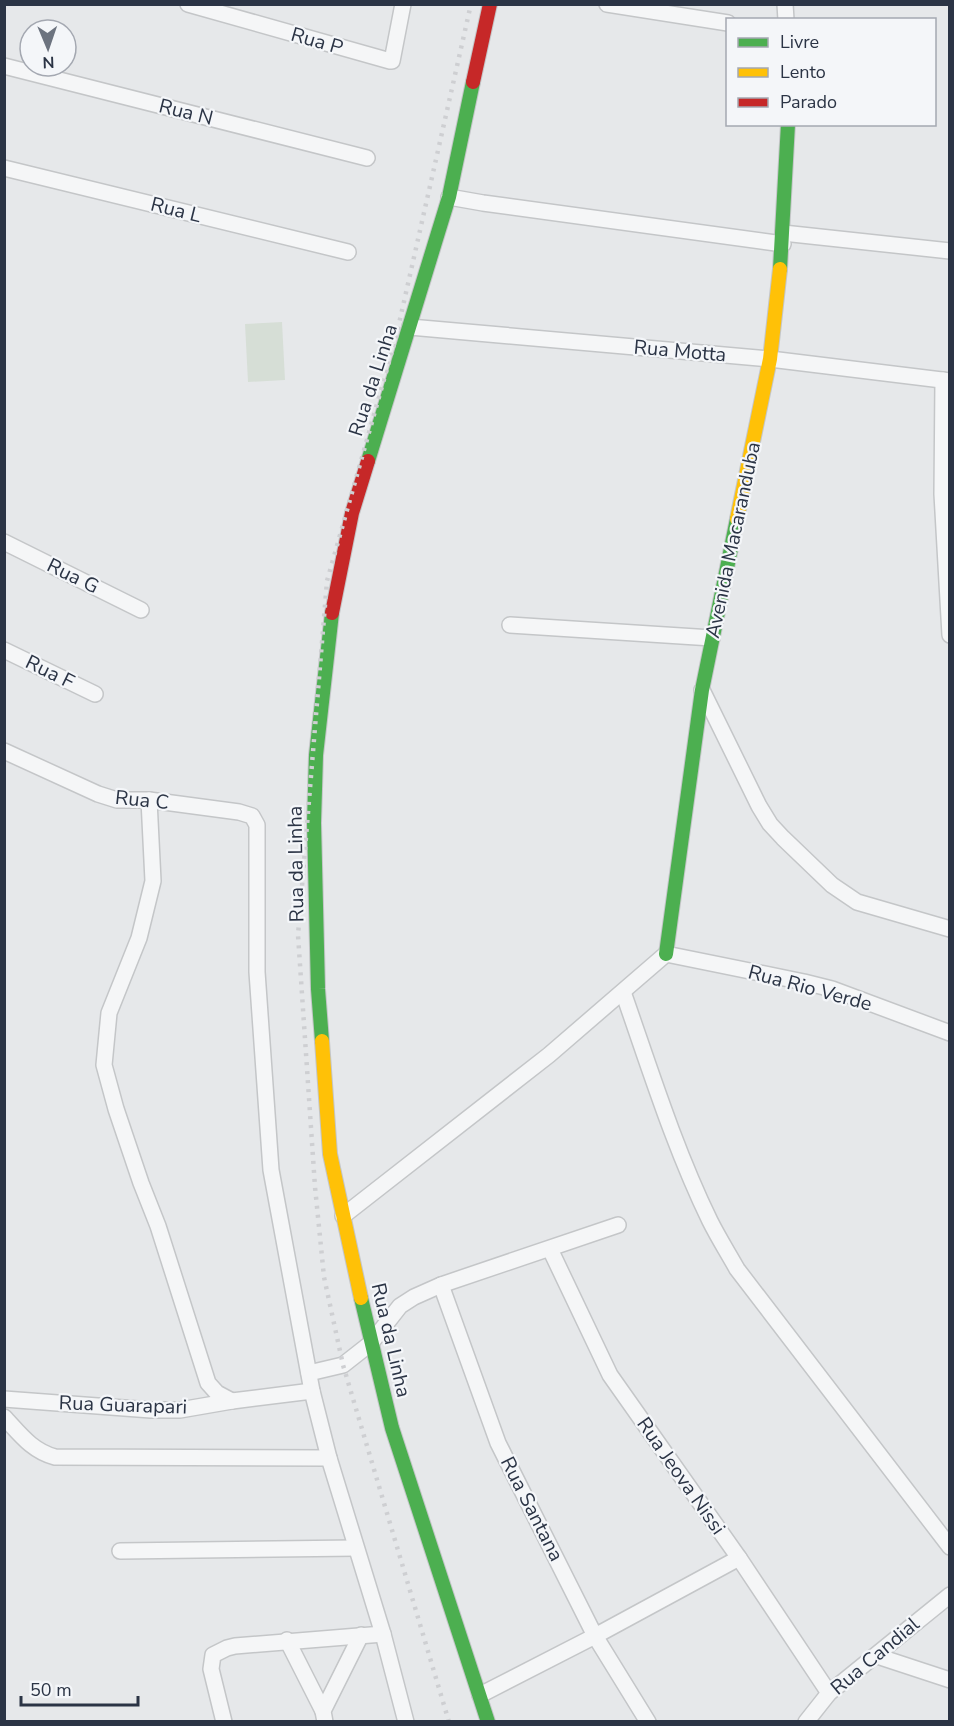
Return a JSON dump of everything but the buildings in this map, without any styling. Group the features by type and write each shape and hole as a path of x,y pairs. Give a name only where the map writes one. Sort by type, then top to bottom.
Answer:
{"street":[{"name":"Rua P","path":"188,4 390,61 392,61 403,4"},
{"name":"Rua da Linha","path":"488,1722 400,1455 371,1343 330,1154 318,989 314,823 315,764 332,608 352,513 449,197 490,4"},
{"path":"608,4 726,23"},
{"name":"Rua N","path":"4,66 367,158"},
{"name":"Avenida Macaranduba","path":"666,954 702,690 770,359 783,238 788,126"},
{"name":"Rua L","path":"4,168 348,252"},
{"path":"449,197 504,206 783,238 950,251"},
{"name":"Rua Motta","path":"410,327 770,359 946,381"},
{"path":"946,381 947,560 950,635"},
{"name":"Rua G","path":"4,542 141,610"},
{"path":"510,625 712,638"},
{"name":"Rua F","path":"4,650 95,694"},
{"path":"702,690 759,806 770,824 783,838 832,885 857,902 950,929"},
{"name":"Rua C","path":"4,752 98,794 117,800 149,800 239,812 252,816 259,831 257,972 268,1148 274,1193 309,1373"},
{"path":"149,800 153,881 139,938 108,1012 104,1065 116,1109 158,1226 208,1383 218,1393 232,1401"},
{"path":"343,1216 549,1055 666,954"},
{"name":"Rua Rio Verde","path":"666,954 832,989 950,1033"},
{"path":"623,992 683,1160 711,1222 737,1269 950,1547"},
{"path":"406,1722 383,1634 329,1458 309,1373 343,1365 371,1343 400,1306 414,1297 441,1285 618,1225"},
{"name":"Rua Jeova Nissi","path":"550,1249 610,1375 739,1558 830,1694"},
{"name":"Rua Santana","path":"441,1285 498,1443 595,1636 648,1722"},
{"name":"Rua Guarapari","path":"4,1399 152,1410 195,1408 312,1391"},
{"path":"4,1417 30,1444 46,1455 55,1457 329,1458"},
{"path":"120,1551 356,1548"},
{"path":"480,1695 739,1558"},
{"name":"Rua Candial","path":"806,1722 830,1694 950,1595"},
{"path":"224,1722 211,1669 213,1655 236,1646 287,1640 383,1634"},
{"path":"324,1716 361,1635"},
{"path":"287,1640 324,1716"},
{"path":"877,1656 950,1680"}],"shaded area":[{"path":"282,322 285,380 248,382 245,324"}],"railway":[{"path":"449,1722 343,1365 324,1277 315,1187 298,935 327,581 396,337 471,4"}],"traffic: fast":[{"path":"368,461 449,197 473,82"},
{"path":"780,269 788,126"},
{"path":"666,954 702,690 737,519"},
{"path":"322,1041 318,989 314,823 316,755 332,613"},
{"path":"361,1298 392,1428 488,1722"}],"traffic: slow":[{"path":"737,519 770,359 780,269"},
{"path":"322,1041 330,1154 361,1298"}],"traffic: jam":[{"path":"473,82 490,4"},
{"path":"332,613 352,513 368,461"}]}
